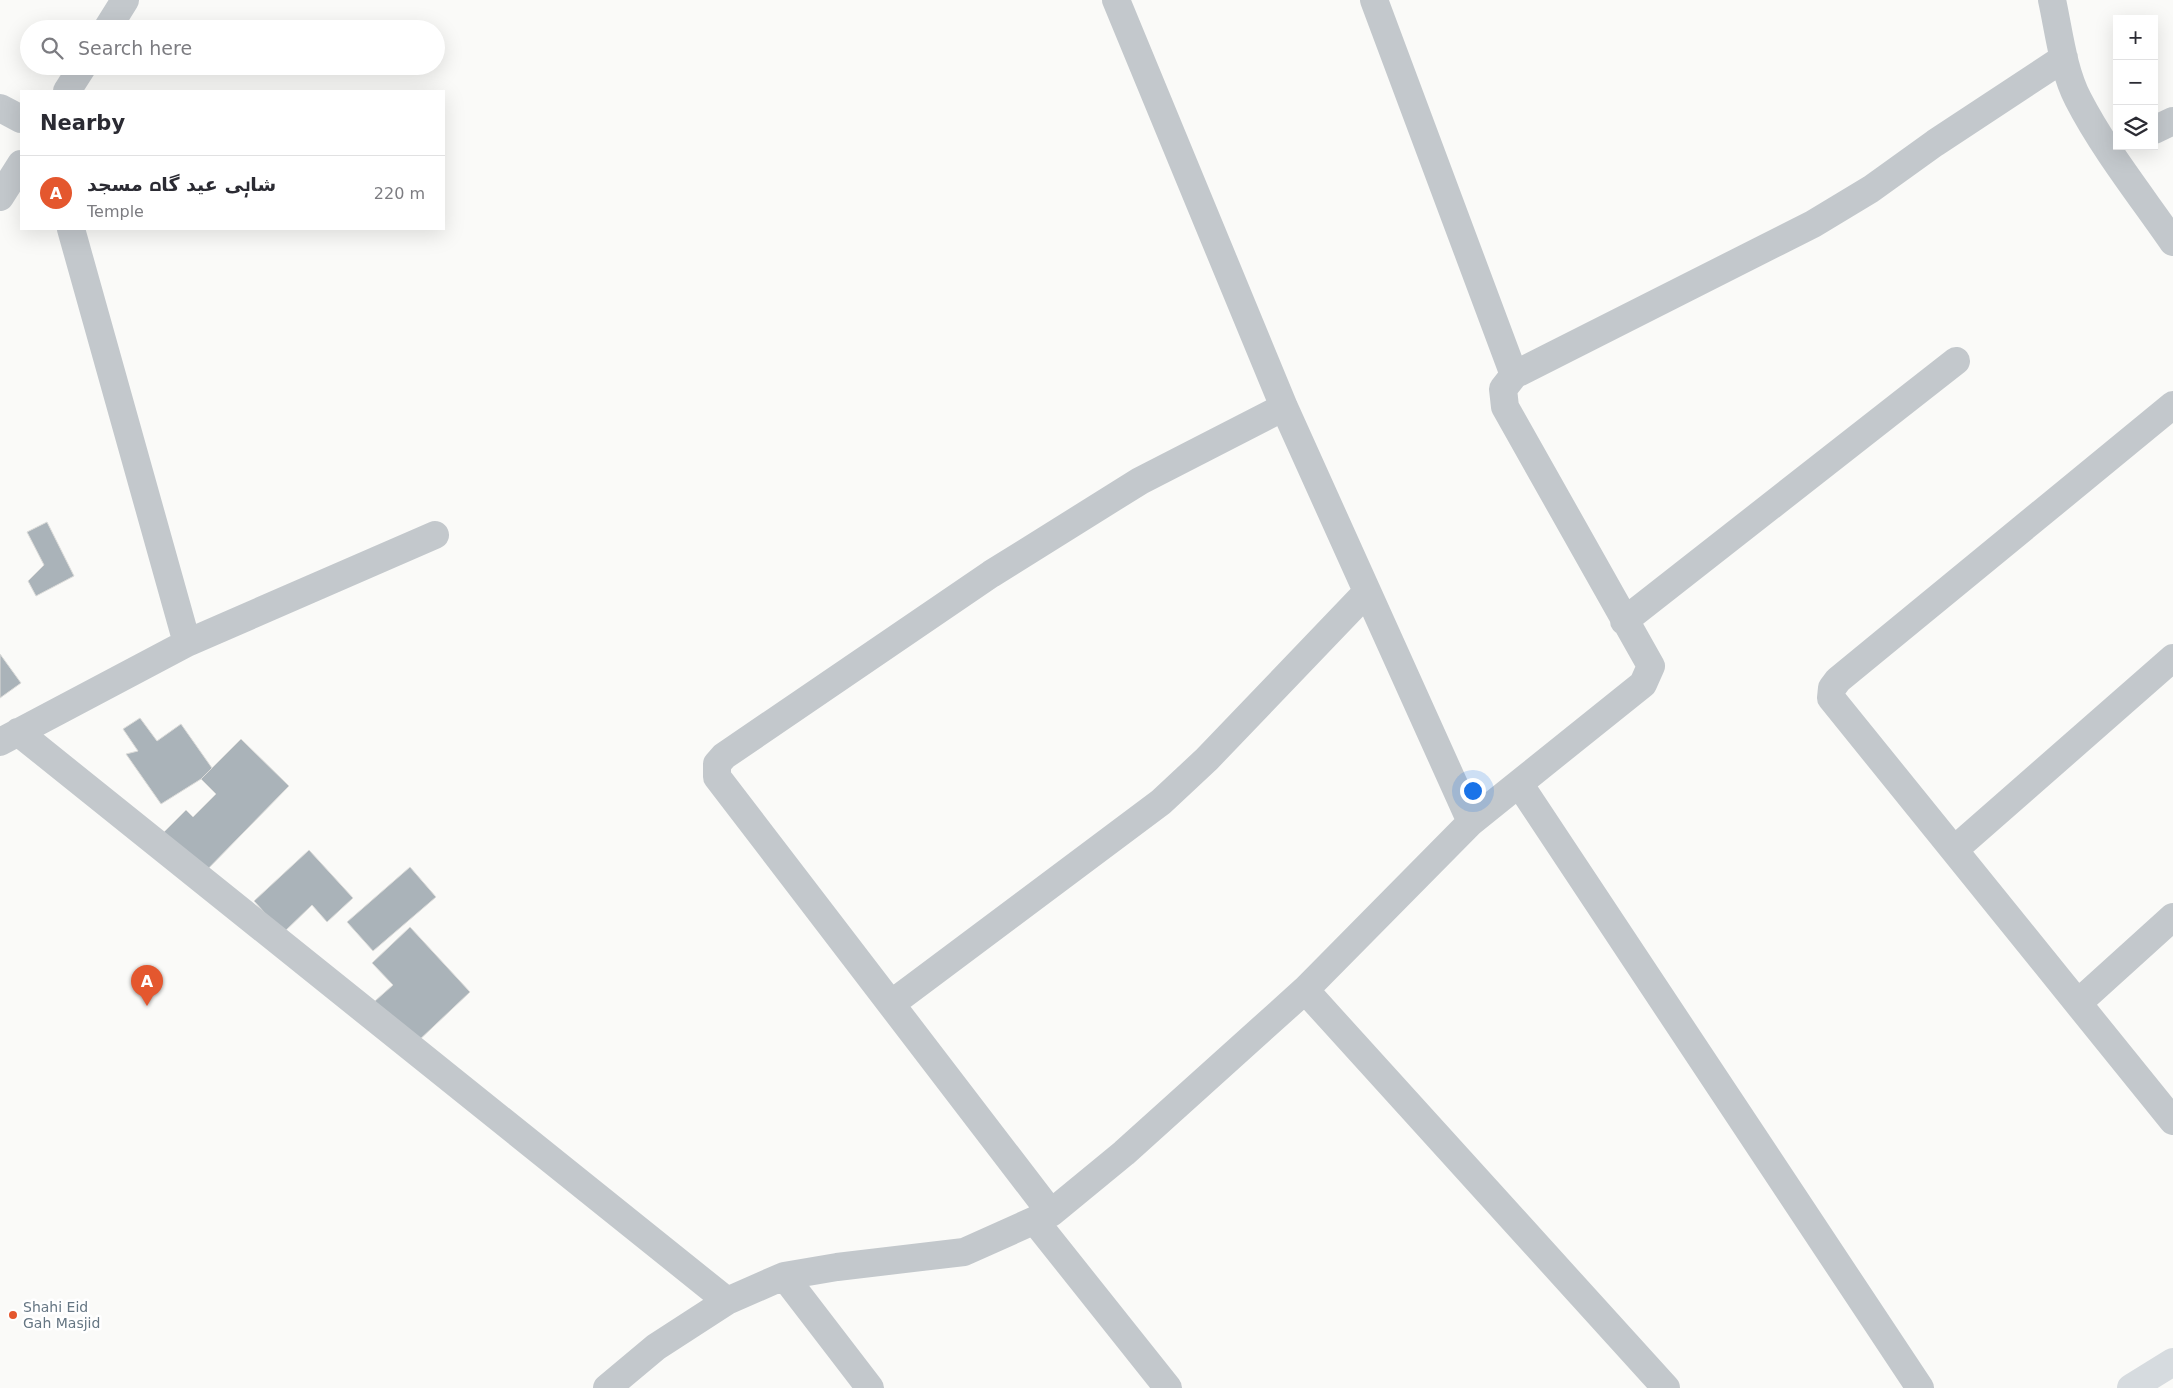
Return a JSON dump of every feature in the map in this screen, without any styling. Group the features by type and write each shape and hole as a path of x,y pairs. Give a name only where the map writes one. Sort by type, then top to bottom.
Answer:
{"street":[{"path":"113,20 126,0"},
{"path":"1116,0 1284,407 1471,822"},
{"path":"1374,0 1514,375"},
{"path":"2052,0 2064,58 2077,98 2113,147"},
{"path":"608,1388 656,1347 728,1301 784,1276 837,1267 964,1252 1043,1217 1124,1153 1305,990 1471,822 1520,785 1643,684 1651,666 1505,407 1503,389 1514,375 1813,224 1871,189 1935,143 2064,58"},
{"path":"69,90 78,75"},
{"path":"0,108 20,118"},
{"path":"2158,128 2173,121"},
{"path":"2115,150 2173,242"},
{"path":"0,198 20,166"},
{"path":"71,230 187,643"},
{"path":"1624,621 1956,361"},
{"path":"2173,404 1838,680 1832,688 1831,698 2173,1121"},
{"path":"1168,1388 891,1004 717,777 717,764 724,756 992,574 1140,481 1284,407"},
{"path":"435,535 187,643 9,737 728,1301"},
{"path":"891,1004 1161,802 1207,759 1368,592"},
{"path":"1954,850 2173,658"},
{"path":"1520,785 1920,1388"},
{"path":"2078,1003 2173,917"},
{"path":"1305,990 1666,1388"},
{"path":"784,1276 870,1388"},
{"path":"2131,1388 2173,1362"}],"building":[{"path":"47,522 74,576 36,596 28,581 44,565 27,532"},
{"path":"0,654 21,683 0,698"},
{"path":"140,718 157,741 181,724 212,768 201,779 161,804 126,754 138,751 123,729"},
{"path":"241,739 289,786 199,878 159,837 186,810 193,817 216,794 201,779"},
{"path":"309,850 353,898 327,922 312,905 283,933 254,901"},
{"path":"410,867 436,897 373,951 347,922"},
{"path":"410,927 470,992 415,1044 375,1001 393,985 372,963"}],"place":[{"name":"شاہی عید گاہ مسجد","path":"147,1006"},
{"name":"Shahi Eid Gah Masjid","path":"13,1315"}]}
